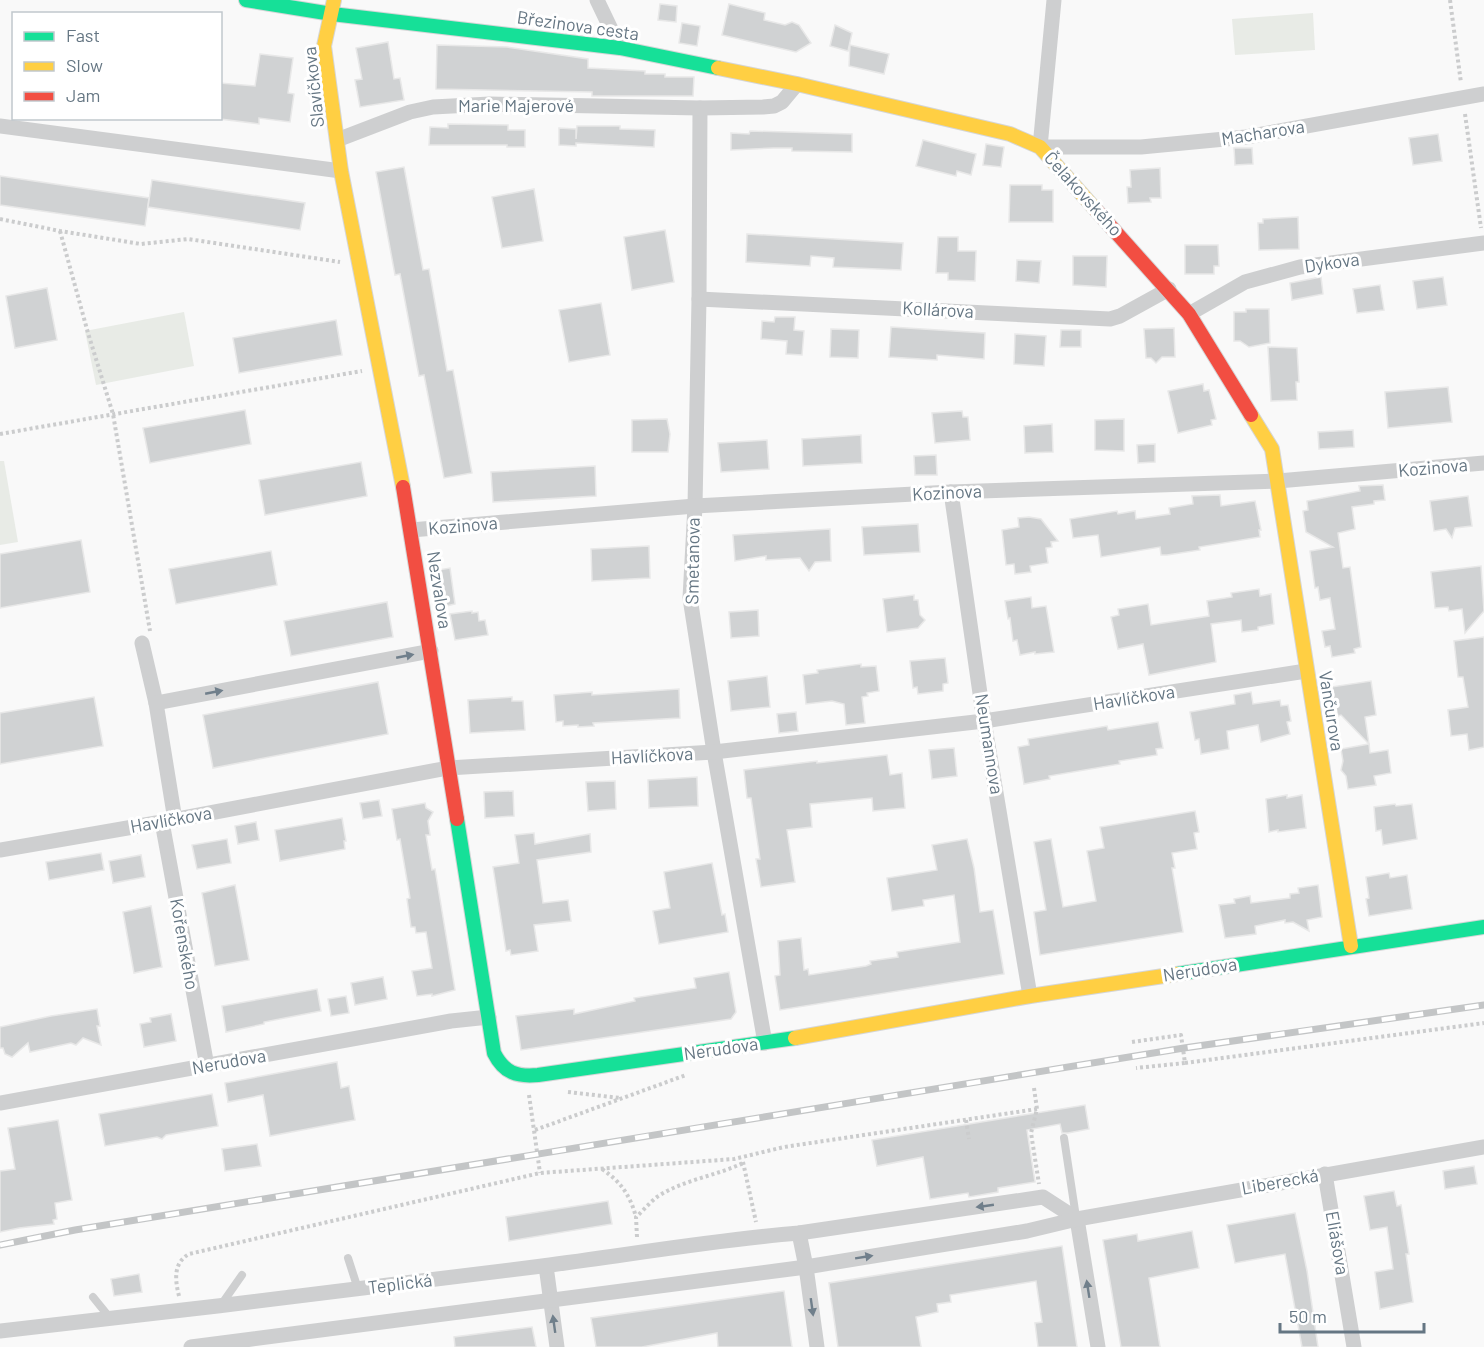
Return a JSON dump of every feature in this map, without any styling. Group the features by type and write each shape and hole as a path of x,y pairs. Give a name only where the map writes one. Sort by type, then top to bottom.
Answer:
{"street":[{"name":"Březinova cesta","path":"246,0 333,7 620,48 797,84"},
{"path":"597,0 620,48"},
{"path":"1040,147 1054,0"},
{"name":"Slavíčkova","path":"333,7 324,46 342,171"},
{"path":"700,108 774,106 782,102 797,84"},
{"name":"Čelakovského","path":"797,84 1010,134 1040,147 1189,314 1272,449 1278,481"},
{"name":"Macharova","path":"1040,147 1141,147 1246,137 1484,94"},
{"name":"Marie Majerové","path":"337,140 410,112 450,105 700,108"},
{"name":"Smetanova","path":"700,108 699,299 690,598 714,752 765,1043"},
{"path":"0,126 342,171"},
{"name":"Nezvalova","path":"342,171 411,530 489,1017"},
{"name":"Dykova","path":"1189,314 1245,282 1300,267 1484,243"},
{"name":"Kollárova","path":"699,299 1110,319 1120,316 1169,289"},
{"name":"Kozinova","path":"411,530 694,506 951,492 1278,481 1484,464"},
{"name":"Vančurova","path":"1278,481 1306,671 1351,946"},
{"name":"Neumannova","path":"951,492 984,721 1030,996"},
{"name":"Kořenského","path":"142,643 156,703 168,821 207,1066"},
{"path":"156,703 431,651"},
{"name":"Havlíčkova","path":"0,850 448,768 714,752 984,721 1306,671"},
{"name":"Nerudova","path":"0,1103 489,1017 498,1065 508,1073 525,1077 765,1043 1030,996 1484,927"},
{"name":"Liberecká","path":"806,1267 1027,1231 1077,1219 1484,1146"},
{"name":"Eliášova","path":"1325,1174 1354,1347"},
{"path":"817,1347 799,1233 1043,1197 1077,1219 1098,1347"},
{"name":"Teplická","path":"0,1331 220,1307 546,1266 758,1236 799,1233"},
{"path":"546,1266 557,1347"},
{"name":"Teplická","path":"191,1347 806,1267"}],"lane":[{"path":"1064,1138 1077,1219"},
{"path":"348,1258 358,1289"},
{"path":"220,1307 242,1275"},
{"path":"93,1298 111,1319"}],"path":[{"path":"1450,0 1461,79"},
{"path":"1465,115 1479,219"},
{"path":"0,219 141,244 188,239 360,265"},
{"path":"60,231 113,414 152,642 142,643"},
{"path":"0,434 381,368"},
{"path":"1136,1068 1484,1023"},
{"path":"1132,1042 1181,1035 1185,1063"},
{"path":"535,1130 693,1070 680,1071"},
{"path":"573,1087 561,1090 624,1098"},
{"path":"1029,1186 1039,1185 1031,1133 1037,1108 1034,1088"},
{"path":"539,1092 529,1094 540,1173"},
{"path":"182,1311 176,1282 177,1265 183,1257 189,1254 540,1173 741,1157 784,1147 1037,1108"},
{"path":"966,1120 969,1139"},
{"path":"741,1157 756,1223"},
{"path":"636,1217 657,1197 723,1173 743,1163"},
{"path":"602,1169 623,1186 632,1200 636,1217 636,1237"}],"shaded area":[{"path":"1313,13 1315,50 1235,55 1232,19"},
{"path":"184,312 194,366 96,385 85,331"},
{"path":"0,461 4,461 18,542 0,545"}],"building":[{"path":"660,4 677,6 676,22 658,20"},
{"path":"729,4 765,13 764,20 785,25 792,22 799,25 811,43 796,52 722,35"},
{"path":"682,23 700,26 697,46 679,43"},
{"path":"835,25 852,33 848,51 830,46"},
{"path":"388,42 394,79 400,78 404,100 360,107 355,80 362,79 356,48"},
{"path":"437,45 507,47 588,59 588,68 645,71 645,74 665,74 665,77 694,77 693,96 592,96 592,92 436,89"},
{"path":"850,45 889,54 884,74 849,66"},
{"path":"260,54 293,58 288,93 294,94 290,122 259,118 259,124 222,119 222,83 255,86"},
{"path":"448,124 508,125 508,130 525,130 525,147 429,145 430,127 448,128"},
{"path":"577,126 620,126 620,129 655,130 654,147 576,143 576,146 559,145 559,128 576,129 576,139"},
{"path":"750,131 852,134 852,152 792,151 792,148 731,150 731,133 749,134"},
{"path":"1438,134 1442,161 1413,165 1409,138"},
{"path":"923,140 976,154 971,175 957,171 956,176 916,166"},
{"path":"986,144 1004,147 1001,167 983,165"},
{"path":"1234,148 1252,148 1253,164 1235,165"},
{"path":"404,167 423,270 429,269 447,371 453,370 472,473 444,478 424,375 419,376 400,274 395,275 376,172"},
{"path":"1160,168 1161,198 1150,198 1151,202 1128,203 1127,187 1131,187 1130,170"},
{"path":"0,176 149,198 145,226 0,205"},
{"path":"152,180 305,203 300,230 148,207"},
{"path":"1010,185 1042,185 1042,190 1053,190 1053,222 1009,222"},
{"path":"534,189 543,241 502,248 492,197"},
{"path":"1298,217 1299,249 1259,250 1258,223 1263,223 1263,219"},
{"path":"665,230 674,282 632,290 624,237"},
{"path":"747,234 903,243 901,270 833,267 834,258 811,256 810,266 746,262"},
{"path":"938,237 958,237 958,251 976,251 975,281 948,280 948,273 936,273"},
{"path":"1185,245 1218,245 1219,266 1214,266 1214,274 1185,274"},
{"path":"1073,256 1107,256 1106,287 1073,285"},
{"path":"1017,260 1041,261 1039,283 1016,281"},
{"path":"1321,277 1323,294 1292,300 1290,283"},
{"path":"1443,277 1447,305 1417,309 1413,281"},
{"path":"1380,285 1384,310 1357,313 1353,289"},
{"path":"47,288 57,340 15,348 6,296"},
{"path":"601,303 610,355 569,362 559,310"},
{"path":"1246,309 1269,309 1270,343 1249,347 1240,341 1234,341 1234,312 1246,312"},
{"path":"775,317 795,317 794,330 804,331 802,355 786,354 787,341 761,339 762,321 774,322"},
{"path":"336,320 342,355 239,373 233,338"},
{"path":"891,327 985,333 984,359 937,355 937,360 889,357"},
{"path":"1174,328 1175,357 1162,357 1156,363 1151,358 1146,358 1144,329"},
{"path":"831,329 859,330 858,358 830,357"},
{"path":"1061,330 1081,330 1081,347 1060,347"},
{"path":"1015,334 1046,336 1044,366 1014,364"},
{"path":"1268,347 1297,348 1299,382 1296,382 1297,400 1271,401"},
{"path":"1203,384 1204,391 1209,390 1216,419 1211,420 1212,425 1178,433 1168,391"},
{"path":"1448,387 1452,422 1388,428 1385,392"},
{"path":"245,410 251,444 150,463 143,428"},
{"path":"962,411 963,417 968,417 970,440 935,443 932,413"},
{"path":"667,419 670,434 668,452 632,452 632,420"},
{"path":"1124,419 1124,451 1095,450 1095,420"},
{"path":"1052,424 1053,452 1025,453 1024,426"},
{"path":"1353,430 1354,447 1319,449 1318,432"},
{"path":"861,435 862,463 803,466 802,439"},
{"path":"767,440 769,469 721,472 718,443"},
{"path":"1155,444 1155,462 1138,463 1137,445"},
{"path":"936,455 937,475 915,475 914,456"},
{"path":"361,462 367,496 265,515 259,480"},
{"path":"595,466 596,496 493,502 491,472"},
{"path":"1383,485 1385,500 1352,507 1355,529 1338,533 1343,568 1350,567 1361,647 1354,649 1355,653 1332,657 1330,646 1325,647 1322,631 1335,629 1330,598 1320,600 1318,587 1315,588 1310,551 1333,547 1306,532 1303,511 1308,510 1307,501 1360,491 1359,486"},
{"path":"1220,495 1221,506 1255,501 1261,530 1259,530 1260,537 1167,555 1161,555 1160,547 1101,557 1098,535 1073,538 1070,519 1117,511 1118,514 1135,511 1136,519 1170,514 1169,508 1193,504 1192,496"},
{"path":"1468,496 1472,526 1455,528 1452,538 1446,529 1434,531 1430,501"},
{"path":"1018,518 1041,519 1058,541 1051,542 1052,547 1046,548 1048,563 1030,566 1031,572 1015,574 1014,564 1006,565 1002,530 1019,527"},
{"path":"918,524 920,552 864,555 862,527"},
{"path":"830,529 831,561 815,562 809,571 800,558 766,560 766,556 735,561 733,535"},
{"path":"81,540 90,592 0,608 0,554"},
{"path":"649,546 650,578 592,581 591,549"},
{"path":"271,551 277,585 176,604 169,569"},
{"path":"1481,566 1484,611 1465,633 1462,609 1449,611 1448,607 1435,608 1431,572"},
{"path":"450,568 455,604 438,608 432,571"},
{"path":"1259,589 1260,596 1271,594 1274,624 1258,627 1258,630 1242,632 1241,620 1211,624 1216,662 1149,675 1143,644 1118,649 1111,617 1119,615 1118,609 1148,604 1151,625 1209,616 1207,601 1232,597 1231,593"},
{"path":"914,595 914,600 918,600 920,615 925,620 918,628 887,632 883,599"},
{"path":"1031,597 1032,608 1046,606 1054,652 1020,655 1017,640 1013,641 1005,601"},
{"path":"387,602 393,637 291,656 284,621"},
{"path":"758,610 759,636 731,638 729,612"},
{"path":"472,611 472,613 478,612 479,621 485,620 488,635 455,640 450,614"},
{"path":"1484,637 1484,747 1469,750 1467,734 1451,736 1448,710 1468,707 1463,677 1458,677 1454,641"},
{"path":"945,658 948,683 943,684 943,691 918,694 917,687 913,688 910,661"},
{"path":"861,664 861,667 876,666 879,691 867,693 868,696 862,697 865,723 846,725 844,704 832,701 806,704 803,675 818,673 817,670"},
{"path":"767,676 770,707 731,711 728,681"},
{"path":"1371,681 1376,715 1365,717 1369,744 1341,715 1338,716 1331,687"},
{"path":"378,682 388,734 213,768 203,715"},
{"path":"679,689 680,718 593,723 594,726 578,727 578,725 563,726 563,721 556,722 554,695 592,692 592,695"},
{"path":"1251,692 1253,704 1280,700 1281,706 1288,705 1291,721 1287,722 1290,734 1261,742 1258,725 1227,731 1229,749 1201,754 1199,739 1195,740 1190,712 1235,704 1234,695"},
{"path":"94,697 103,746 0,764 0,713"},
{"path":"512,697 512,701 523,701 525,730 470,733 468,700"},
{"path":"796,712 798,731 779,733 777,714"},
{"path":"1158,722 1163,748 1156,749 1157,755 1049,776 1050,779 1024,784 1018,747 1029,745 1028,739 1107,726 1108,730"},
{"path":"1369,744 1370,753 1388,750 1391,773 1374,776 1376,785 1348,789 1346,776 1341,770 1343,761 1341,749"},
{"path":"954,748 957,776 932,779 929,750"},
{"path":"887,755 890,775 902,773 905,808 873,811 872,798 810,804 812,827 787,830 795,882 761,887 756,859 760,859 751,798 747,798 744,770"},
{"path":"697,777 698,806 649,808 648,780"},
{"path":"615,781 616,809 588,811 586,782"},
{"path":"513,791 514,816 485,818 484,792"},
{"path":"1287,795 1287,798 1302,795 1306,828 1269,832 1266,799"},
{"path":"379,800 382,816 363,819 360,803"},
{"path":"425,803 426,808 433,812 428,821 430,835 426,835 432,870 435,869 455,990 432,996 432,994 417,996 412,971 432,968 426,932 416,933 415,927 411,927 407,899 410,898 400,839 397,840 392,809"},
{"path":"1395,804 1396,806 1412,804 1417,839 1383,845 1381,830 1376,831 1374,807"},
{"path":"1195,811 1199,832 1194,833 1197,849 1172,853 1175,868 1172,868 1183,932 1040,955 1034,912 1046,910 1034,842 1051,839 1063,907 1096,901 1087,851 1104,848 1100,827"},
{"path":"342,818 345,849 280,861 275,830"},
{"path":"256,822 259,840 238,844 235,826"},
{"path":"534,833 535,844 590,834 591,852 537,860 543,903 568,900 571,921 534,925 538,951 511,955 510,950 506,951 493,867 519,863 515,835"},
{"path":"227,839 231,863 197,869 192,845"},
{"path":"967,839 974,868 980,912 993,910 1004,974 780,1010 775,976 780,975 778,941 801,938 804,970 808,969 809,975 866,966 871,964 870,961 898,957 897,952 960,942 954,895 923,900 924,906 892,911 887,878 937,870 932,845"},
{"path":"101,853 104,870 49,880 46,862"},
{"path":"141,855 145,877 113,883 109,861"},
{"path":"712,863 722,915 725,914 728,932 659,944 653,911 670,908 664,872"},
{"path":"1389,873 1390,878 1407,875 1412,909 1369,916 1366,877"},
{"path":"235,885 249,960 215,966 202,893"},
{"path":"1318,885 1322,917 1307,920 1309,931 1293,922 1285,923 1285,920 1255,926 1256,934 1225,938 1219,905 1235,903 1234,899 1250,896 1251,903 1290,898 1290,894 1299,893 1298,888"},
{"path":"151,906 162,967 134,973 123,912"},
{"path":"729,972 736,1012 731,1019 521,1050 516,1016 574,1009 574,1014 635,1001 634,998 696,988 694,978"},
{"path":"383,977 387,999 355,1005 351,983"},
{"path":"317,989 321,1011 226,1032 222,1006"},
{"path":"346,996 349,1013 331,1016 328,999"},
{"path":"97,1009 100,1026 97,1026 101,1045 83,1038 76,1045 71,1043 30,1052 28,1043 12,1057 0,1048 0,1027"},
{"path":"171,1014 176,1041 144,1047 140,1024 151,1022 150,1018"},
{"path":"337,1062 341,1088 349,1086 355,1120 270,1136 263,1095 228,1102 225,1083"},
{"path":"212,1094 218,1126 166,1135 162,1139 157,1137 105,1146 99,1114"},
{"path":"1085,1105 1089,1129 1062,1133 1060,1124 1027,1130 1035,1182 998,1188 998,1192 969,1197 968,1193 930,1199 923,1157 877,1166 872,1140"},
{"path":"58,1120 72,1200 55,1203 57,1219 53,1220 54,1224 0,1232 0,1171 15,1169 8,1128"},
{"path":"257,1144 261,1166 225,1171 222,1149"},
{"path":"1474,1166 1477,1184 1445,1189 1443,1171"},
{"path":"1394,1191 1397,1206 1401,1205 1409,1254 1406,1254 1413,1302 1380,1309 1375,1272 1393,1269 1387,1227 1370,1230 1364,1196"},
{"path":"608,1201 612,1224 509,1241 506,1217"},
{"path":"1295,1213 1307,1271 1318,1347 1302,1347 1285,1254 1235,1263 1227,1225"},
{"path":"1192,1231 1199,1268 1149,1278 1160,1347 1121,1347 1103,1240 1137,1234 1138,1241"},
{"path":"1062,1246 1077,1347 1038,1347 1035,1323 1042,1322 1036,1281 950,1295 951,1302 937,1304 938,1312 916,1317 921,1347 838,1347 829,1283"},
{"path":"139,1274 142,1292 114,1296 111,1279"},
{"path":"784,1291 792,1347 718,1347 717,1333 642,1347 596,1347 591,1318"},
{"path":"532,1327 536,1347 455,1347 454,1337"}],"railway":[{"path":"0,1245 75,1230 1184,1048 1484,1005"}],"traffic: fast":[{"path":"246,0 332,14 620,48 718,68"},
{"path":"457,819 494,1053 507,1069 517,1074 538,1075 795,1038"},
{"path":"1177,974 1484,927"}],"traffic: slow":[{"path":"334,0 324,46 341,171 403,487"},
{"path":"718,68 797,84 1010,134 1040,147 1096,210"},
{"path":"1251,415 1272,449 1351,946"},
{"path":"795,1038 1030,996 1177,974"}],"traffic: jam":[{"path":"1096,210 1189,314 1251,415"},
{"path":"403,487 457,819"}]}
